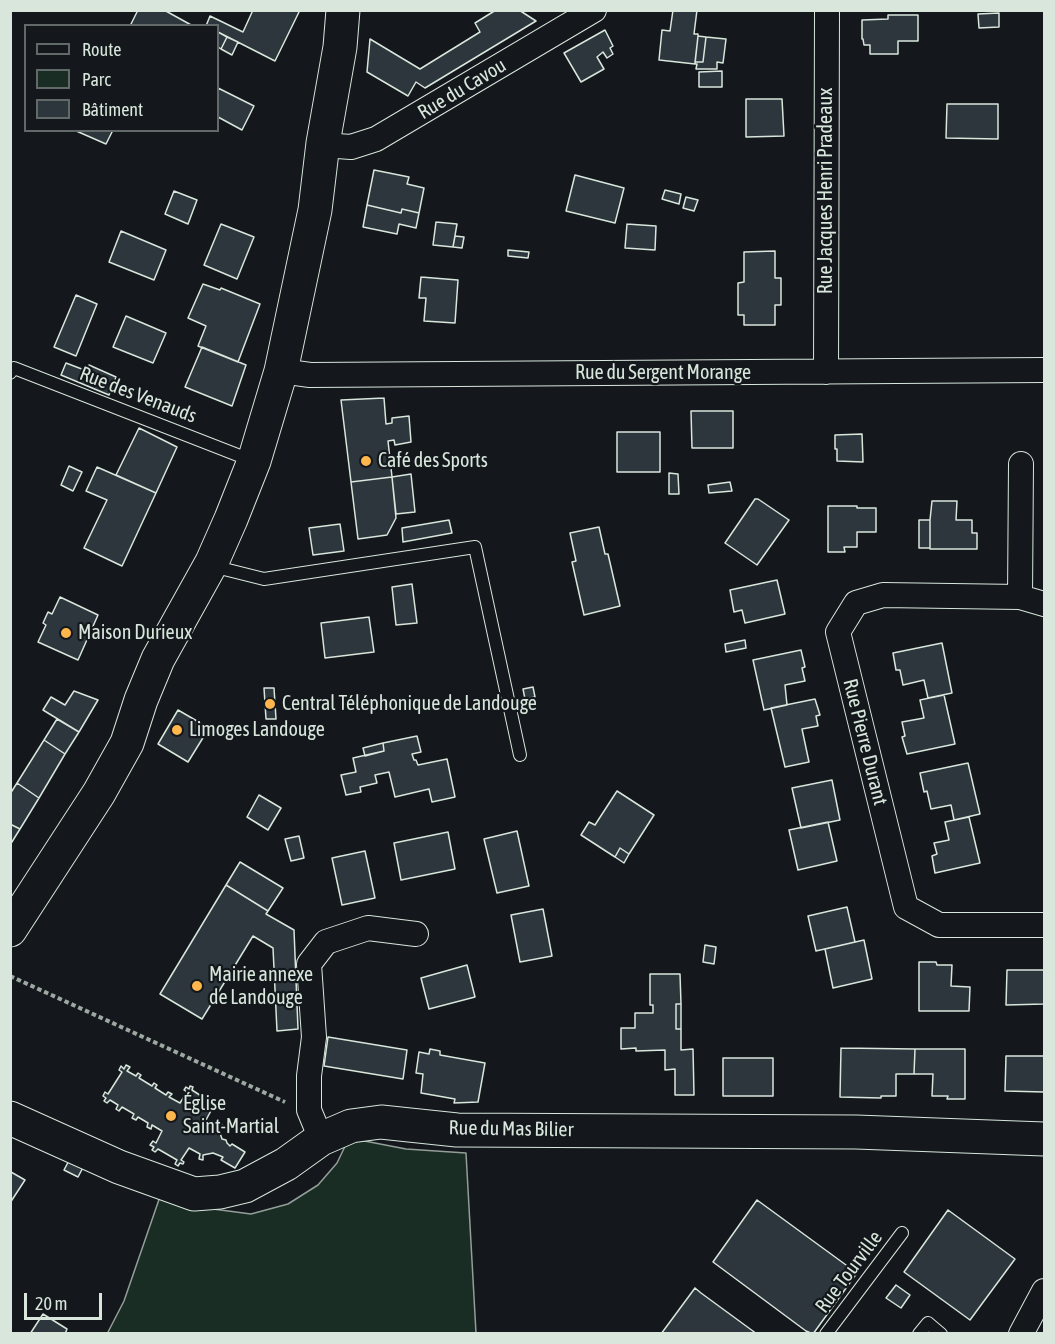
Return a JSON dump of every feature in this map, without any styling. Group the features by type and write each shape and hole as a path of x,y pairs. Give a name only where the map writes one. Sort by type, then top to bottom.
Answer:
{"street":[{"path":"10,930 24,899 112,771 127,743 158,659 212,562 254,461 281,371 315,210 323,143 340,47 343,10"},
{"name":"Rue du Cavou","path":"323,143 351,147 376,139 594,10"},
{"name":"Rue Jacques Henri Pradeaux","path":"826,372 827,10"},
{"name":"Rue du Sergent Morange","path":"281,371 310,375 1044,370"},
{"path":"1020,597 1021,464"},
{"name":"Rue Pierre Durant","path":"1044,604 1020,597 883,595 856,603 838,632 906,907 939,925 1044,925"},
{"path":"321,1139 309,1110 309,1076 314,1038 309,964 326,942 368,928 416,934"},
{"name":"Rue du Mas Bilier","path":"10,1118 119,1167 194,1194 220,1192 245,1186 286,1164 321,1139 351,1126 381,1122 457,1130 856,1132 1044,1139"},
{"path":"1021,1334 1044,1291"}],"lane":[{"name":"Rue des Venauds","path":"10,373 14,368 254,461"},
{"path":"212,562 224,569 264,579 475,547 520,755"},
{"name":"Rue Tourville","path":"826,1334 902,1233"},
{"path":"919,1334 928,1323 941,1334"}],"path":[{"path":"10,976 292,1106 309,1110"}],"green space":[{"path":"349,1138 406,1149 466,1153 476,1333 107,1334 124,1301 164,1185 213,1209 251,1214 288,1204 318,1185 337,1163"}],"building":[{"path":"138,10 164,10 189,24 131,24"},
{"path":"253,10 300,10 275,61 219,33 219,24 207,24 210,16 243,32"},
{"path":"496,10 519,10 536,21 425,88 416,82 408,96 367,72 370,39 420,69 480,32 475,23"},
{"path":"673,10 697,10 694,34 698,34 695,64 659,60 662,30 670,31"},
{"path":"999,13 999,27 979,28 978,14"},
{"path":"888,15 918,15 918,41 898,41 898,54 870,54 870,45 864,45 862,39 862,20 888,19"},
{"path":"605,30 613,46 610,48 613,54 607,58 603,52 597,57 604,69 581,82 564,53"},
{"path":"219,33 227,37 221,49 219,48"},
{"path":"698,36 706,37 703,62 695,62"},
{"path":"227,37 238,42 232,55 221,49"},
{"path":"706,37 726,39 723,63 717,62 717,69 696,69 695,62 703,62"},
{"path":"722,71 722,87 699,87 699,72"},
{"path":"219,88 254,106 242,130 219,118"},
{"path":"746,99 782,99 784,136 746,137"},
{"path":"947,104 998,104 998,139 946,138"},
{"path":"79,132 112,132 106,144"},
{"path":"374,170 409,177 407,184 424,188 419,213 402,209 401,213 367,205"},
{"path":"575,175 624,188 615,223 566,211"},
{"path":"665,190 681,194 679,204 662,199"},
{"path":"174,191 197,200 188,224 165,214"},
{"path":"686,197 698,200 694,211 683,208"},
{"path":"367,205 401,213 402,209 419,213 416,228 399,224 397,234 363,227"},
{"path":"436,222 457,224 453,247 433,245"},
{"path":"221,224 254,237 237,279 204,265"},
{"path":"627,224 656,226 655,250 625,248"},
{"path":"121,231 166,250 154,280 109,262"},
{"path":"455,236 464,237 462,248 453,247"},
{"path":"508,250 529,252 528,258 508,256"},
{"path":"775,251 775,278 781,278 781,305 775,305 775,325 744,325 744,315 738,315 738,283 744,282 744,252"},
{"path":"421,277 458,280 455,323 424,321 426,298 419,298"},
{"path":"203,284 220,290 221,288 260,304 238,362 198,346 206,326 188,318"},
{"path":"76,295 97,304 76,356 54,347"},
{"path":"126,316 166,333 153,363 113,347"},
{"path":"202,347 246,365 232,406 185,387"},
{"path":"66,363 87,371 89,365 116,377 109,395 61,375"},
{"path":"384,398 386,424 392,423 392,418 409,416 411,442 395,445 394,440 388,441 392,477 351,482 341,400"},
{"path":"691,411 733,411 733,448 692,448"},
{"path":"139,428 177,447 156,493 116,475"},
{"path":"617,432 660,432 660,472 617,472"},
{"path":"862,434 863,462 837,461 835,435"},
{"path":"69,466 82,472 73,491 61,485"},
{"path":"97,467 156,493 122,566 84,548 107,500 86,491"},
{"path":"669,473 678,474 679,494 669,494"},
{"path":"411,474 415,512 396,514 392,477"},
{"path":"392,477 396,518 387,535 358,539 351,482"},
{"path":"730,482 732,491 709,493 708,485"},
{"path":"755,499 789,520 757,565 725,543"},
{"path":"932,501 957,501 956,520 972,520 972,533 977,533 977,549 930,549"},
{"path":"828,506 876,508 876,532 857,532 857,547 844,547 845,552 828,552"},
{"path":"449,520 452,533 403,542 402,528"},
{"path":"919,520 930,520 930,548 919,548"},
{"path":"340,524 344,551 313,555 309,528"},
{"path":"599,527 620,606 584,615 572,562 576,561 570,533"},
{"path":"777,580 785,614 745,623 742,610 734,612 730,590"},
{"path":"412,584 417,623 396,625 392,587"},
{"name":"Maison Durieux","path":"60,597 98,615 78,660 38,642 46,625 43,623 48,612 52,614"},
{"path":"369,617 374,652 325,658 321,623"},
{"path":"745,640 746,648 726,652 725,644"},
{"path":"942,643 952,693 928,698 924,680 903,685 900,670 896,670 893,653"},
{"path":"801,650 805,681 785,685 787,705 764,710 753,660"},
{"path":"533,687 535,697 525,699 523,689"},
{"name":"Central Téléphonique de Landouge","path":"264,688 274,688 276,719 266,719"},
{"path":"74,691 98,700 79,732 43,710 51,697 65,705"},
{"path":"944,695 955,744 907,754 902,737 905,736 902,722 924,718 920,700"},
{"path":"815,699 820,715 816,716 818,726 802,729 809,762 785,767 771,708"},
{"path":"178,710 209,728 188,762 158,744"},
{"path":"57,719 79,732 65,754 44,740"},
{"path":"417,736 421,752 412,754 414,760 418,765 447,759 455,797 432,802 429,789 395,797 389,772 375,775 377,783 360,787 361,792 346,795 341,775 356,772 353,758 384,751 383,743"},
{"path":"44,740 65,754 39,798 17,783"},
{"path":"383,743 384,751 365,756 363,748"},
{"path":"968,763 980,814 954,820 951,805 931,809 920,773"},
{"path":"832,780 840,820 801,828 792,788"},
{"path":"17,783 39,798 20,829 10,824 10,794"},
{"path":"617,791 654,815 629,854 620,848 615,857 581,835 589,822 595,825"},
{"path":"259,795 281,808 268,830 247,817"},
{"path":"969,817 980,863 935,873 932,856 937,854 934,843 949,840 945,822"},
{"path":"828,822 837,861 798,870 789,830"},
{"path":"10,824 20,829 10,845"},
{"path":"517,831 529,886 497,893 484,839"},
{"path":"448,832 455,869 401,880 394,843"},
{"path":"299,836 304,858 291,861 285,839"},
{"path":"620,848 629,854 624,863 615,857"},
{"path":"365,851 375,898 342,905 332,858"},
{"path":"240,862 283,888 268,911 226,885"},
{"path":"226,885 268,911 266,914 294,930 298,1029 277,1031 273,948 253,936 202,1019 160,994"},
{"path":"847,907 855,942 816,951 808,916"},
{"path":"543,909 552,956 520,962 511,915"},
{"path":"864,940 872,979 833,988 825,949"},
{"path":"705,945 716,947 714,964 703,962"},
{"path":"919,962 952,965 951,986 970,987 969,1011 919,1011"},
{"path":"467,965 475,997 429,1009 421,978"},
{"path":"1007,970 1044,970 1044,1004 1006,1005"},
{"path":"650,974 680,974 681,1004 676,1004 676,1029 681,1029 681,1050 693,1049 694,1095 675,1095 675,1069 665,1070 665,1050 621,1049 621,1028 635,1028 635,1013 653,1013 653,1005 650,1005"},
{"path":"676,1004 681,1004 681,1029 676,1029"},
{"path":"328,1037 407,1050 403,1079 324,1066"},
{"path":"841,1048 915,1049 914,1074 896,1074 896,1096 840,1097"},
{"path":"430,1049 440,1051 440,1055 485,1063 478,1102 454,1103 455,1099 421,1093 423,1074 416,1073 419,1052 429,1054"},
{"path":"915,1049 965,1049 965,1099 932,1096 933,1074 914,1074"},
{"path":"1006,1056 1044,1056 1044,1092 1005,1091"},
{"path":"723,1058 773,1058 773,1096 723,1096"},
{"name":"Église Saint-Martial","path":"126,1065 130,1067 127,1071 136,1076 138,1073 141,1075 139,1078 152,1086 154,1083 157,1085 155,1088 166,1095 168,1092 172,1094 169,1097 180,1103 187,1092 184,1090 186,1087 189,1089 190,1086 193,1087 192,1090 212,1103 214,1100 217,1102 215,1105 218,1107 216,1109 213,1107 206,1120 217,1126 221,1123 223,1127 219,1130 222,1139 226,1140 230,1146 232,1144 245,1152 235,1168 221,1160 223,1157 213,1153 203,1155 203,1160 199,1159 200,1154 189,1148 181,1160 183,1164 180,1163 178,1166 175,1164 177,1160 158,1149 155,1152 152,1150 154,1147 150,1145 153,1141 156,1143 162,1131 152,1125 151,1129 147,1127 148,1123 138,1117 136,1120 132,1118 134,1114 122,1107 119,1111 116,1109 118,1105 110,1100 107,1103 104,1101 105,1092 108,1094 122,1072 119,1070 121,1066 124,1069"},
{"path":"75,1149 89,1156 78,1177 64,1170"},
{"path":"10,1172 25,1180 10,1203"},
{"path":"757,1200 857,1273 813,1334 713,1262"},
{"path":"948,1210 1015,1259 970,1320 904,1272"},
{"path":"896,1285 910,1295 901,1308 886,1298"},
{"path":"695,1288 701,1293 757,1334 661,1334"},
{"path":"43,1314 67,1329 65,1334 30,1334"}],"place":[{"name":"Café des Sports","path":"366,461"},
{"name":"Maison Durieux","path":"66,633"},
{"name":"Central Téléphonique de Landouge","path":"270,704"},
{"name":"Limoges Landouge","path":"177,730"},
{"name":"Mairie annexe de Landouge","path":"197,986"},
{"name":"Église Saint-Martial","path":"171,1116"}]}
